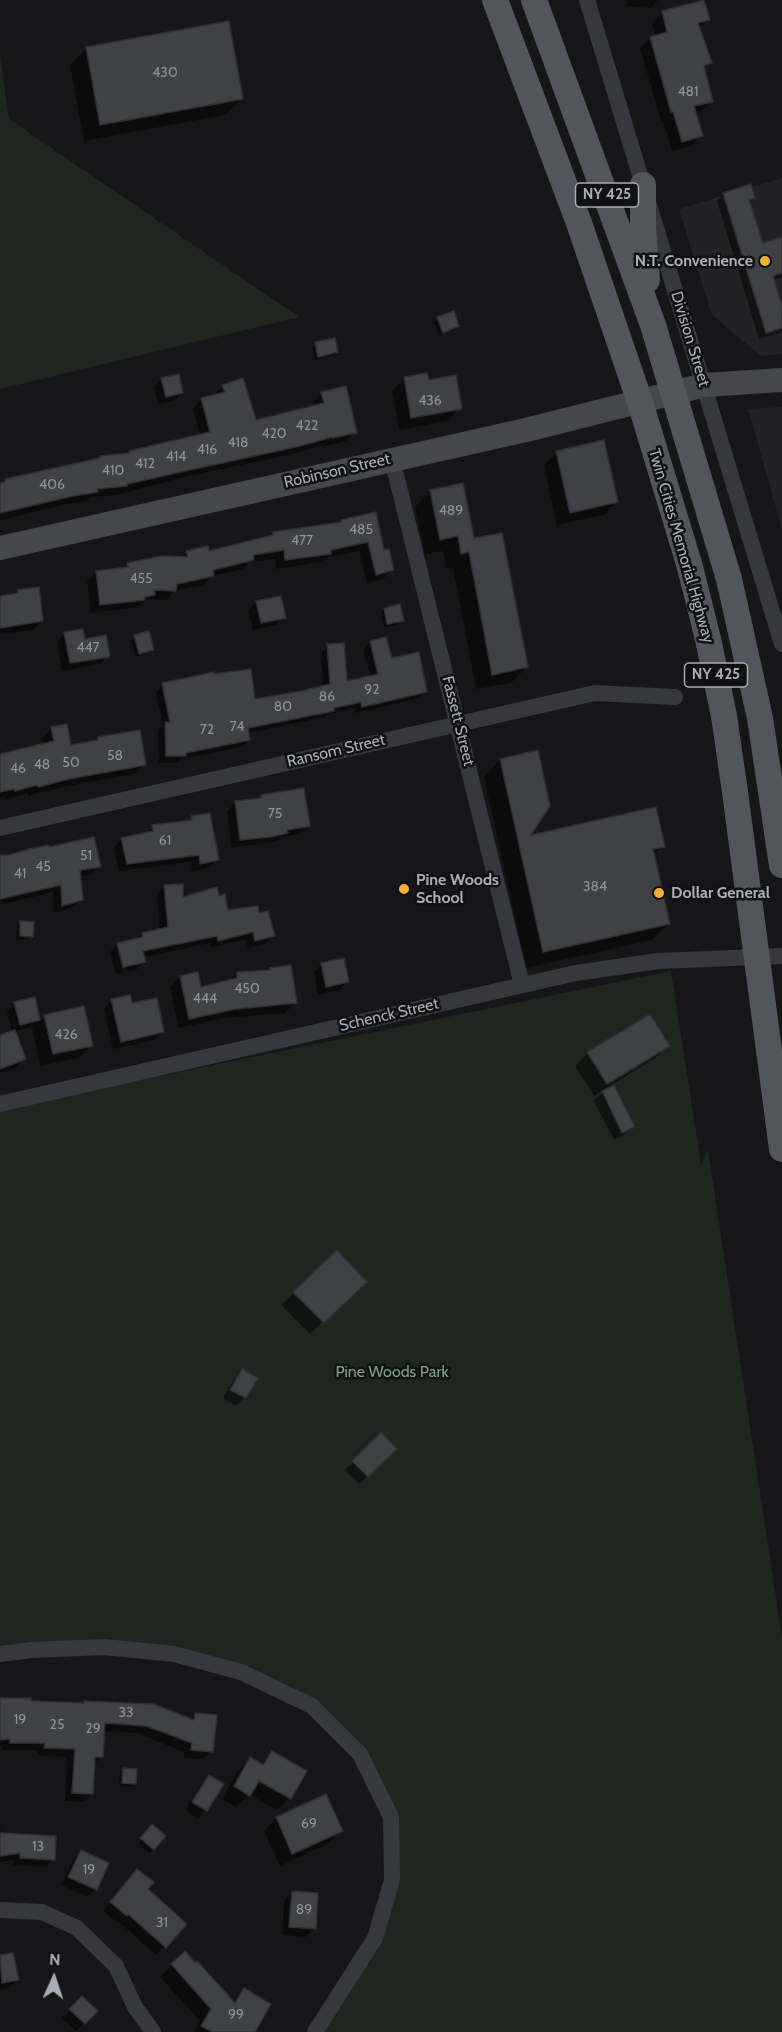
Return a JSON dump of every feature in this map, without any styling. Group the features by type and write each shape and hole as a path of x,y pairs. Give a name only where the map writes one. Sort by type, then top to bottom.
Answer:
{"main road":[{"name":"Twin Cities Memorial Highway","path":"495,0 579,222 640,402 690,567 708,639 724,716 782,1149"},
{"name":"Twin Cities Memorial Highway","path":"534,0 652,325 729,579 760,718 782,863"},
{"path":"644,185 643,228 652,325"}],"street":[{"name":"Division Street","path":"587,0 782,644"},
{"name":"Robinson Street","path":"0,548 526,430 705,385 782,380"},
{"name":"Fassett Street","path":"392,459 522,985"},
{"name":"Ransom Street","path":"0,828 595,693 675,697"},
{"name":"Schenck Street","path":"0,1104 522,985 624,964 689,958 782,956"},
{"path":"0,1653 104,1647 174,1654 241,1672 312,1706 360,1754 391,1817 392,1880 375,1938 315,2032"},
{"path":"0,1910 42,1912 77,1928 116,1966 135,2007 153,2032"}],"shaded area":[{"path":"782,178 782,354 761,356 712,315 679,209"},
{"path":"782,407 782,529 748,409"}],"green space":[{"path":"0,56 9,119 299,317 0,389"},
{"name":"Pine Woods Park","path":"671,971 701,1164 708,1150 782,1637 782,2032 315,2032 375,1938 392,1880 391,1817 360,1754 312,1706 174,1654 0,1654 0,1109"}],"building":[{"path":"704,0 710,20 698,23 712,63 704,66 713,102 694,106 703,136 682,142 650,37 667,32 662,11"},
{"path":"229,21 243,99 100,125 86,47"},
{"path":"751,184 755,198 749,200 763,243 782,237 782,273 773,276 782,305 782,328 766,333 723,193"},
{"path":"454,311 459,326 443,333 437,317"},
{"path":"335,338 338,352 318,357 315,342"},
{"path":"427,373 429,380 456,375 462,409 411,418 404,377"},
{"path":"179,374 183,393 166,397 161,378"},
{"path":"243,378 256,420 324,403 321,392 346,386 357,433 127,484 127,486 97,489 98,492 0,513 0,483 5,482 5,479 100,458 100,456 130,453 129,451 210,432 201,398 225,392 222,385"},
{"path":"604,440 618,502 570,513 556,451"},
{"path":"463,483 474,538 502,533 528,667 492,675 469,552 461,554 458,536 440,540 430,490"},
{"path":"376,512 384,550 389,549 394,570 376,575 368,542 331,550 331,554 285,560 284,550 253,555 254,560 213,570 214,576 177,584 176,591 154,590 155,595 145,597 145,600 100,605 96,571 128,567 127,563 162,556 188,557 186,551 208,546 209,551 273,535 272,532 342,522 341,520"},
{"path":"39,587 43,621 0,628 0,596 18,593 17,590"},
{"path":"281,596 286,618 261,623 256,601"},
{"path":"400,604 404,621 387,624 384,608"},
{"path":"83,629 85,639 106,635 110,657 70,663 64,632"},
{"path":"149,631 154,650 139,654 134,635"},
{"path":"386,637 392,658 419,652 427,692 362,707 361,702 334,708 334,711 248,728 250,740 186,753 186,756 166,756 165,722 170,722 162,683 214,672 214,674 251,669 255,699 302,691 330,684 327,644 344,643 347,681 378,674 370,641"},
{"path":"67,724 71,745 98,740 98,737 140,730 146,765 38,787 37,785 15,791 14,789 0,792 0,754 54,741 51,727"},
{"path":"538,750 550,806 531,835 656,807 665,847 653,849 670,924 543,952 500,759"},
{"path":"304,788 310,826 287,830 288,833 270,837 240,840 235,801 262,798 261,795"},
{"path":"210,813 219,860 200,864 199,855 127,864 121,838 153,831 152,825 192,820 191,816"},
{"path":"94,837 101,867 80,870 83,900 62,906 61,885 0,899 0,855"},
{"path":"183,884 183,897 217,887 219,896 225,894 228,910 258,906 259,913 268,911 275,936 255,941 253,932 218,941 217,936 143,951 146,962 123,967 117,943 143,937 142,933 168,927 164,885"},
{"path":"20,921 34,922 33,937 20,936"},
{"path":"344,958 349,982 326,987 321,963"},
{"path":"291,965 297,1003 236,1009 189,1019 180,976 198,972 201,987 237,978 237,972 271,970 270,968"},
{"path":"130,995 132,1003 157,998 164,1032 121,1042 111,999"},
{"path":"35,997 40,1020 20,1025 14,1002"},
{"path":"84,1006 93,1046 53,1054 44,1015"},
{"path":"650,1014 670,1046 607,1084 587,1052"},
{"path":"15,1030 26,1059 0,1069 0,1035"},
{"path":"614,1085 635,1127 622,1133 602,1091"},
{"path":"337,1250 367,1282 324,1323 293,1292"},
{"path":"242,1369 258,1378 246,1398 230,1390"},
{"path":"381,1432 397,1449 368,1477 352,1461"},
{"path":"0,1698 153,1704 194,1720 195,1713 217,1715 213,1752 191,1750 192,1743 146,1726 105,1723 103,1757 95,1757 93,1794 72,1793 75,1749 44,1748 45,1743 10,1743 10,1739 0,1740"},
{"path":"272,1751 307,1771 291,1799 259,1781 250,1796 234,1786 250,1757 263,1765"},
{"path":"123,1768 137,1769 136,1784 122,1783"},
{"path":"209,1775 224,1784 207,1811 192,1802"},
{"path":"326,1794 343,1831 292,1854 276,1817"},
{"path":"152,1824 166,1836 154,1850 140,1838"},
{"path":"0,1833 56,1836 55,1860 20,1858 20,1853 0,1856"},
{"path":"81,1850 109,1863 97,1890 68,1877"},
{"path":"137,1869 154,1882 148,1889 187,1924 166,1948 128,1914 127,1916 110,1902"},
{"path":"292,1891 318,1893 316,1929 289,1927"},
{"path":"185,1951 235,2003 244,1988 271,2004 255,2032 212,2032 201,2026 211,2009 171,1964"},
{"path":"13,1953 19,1980 2,1983 0,1955"},
{"path":"82,1996 98,2011 85,2024 69,2009"}],"place":[{"name":"N.T. Convenience","path":"765,261"},
{"name":"Pine Woods School","path":"404,889"},
{"name":"Dollar General","path":"659,893"}]}
